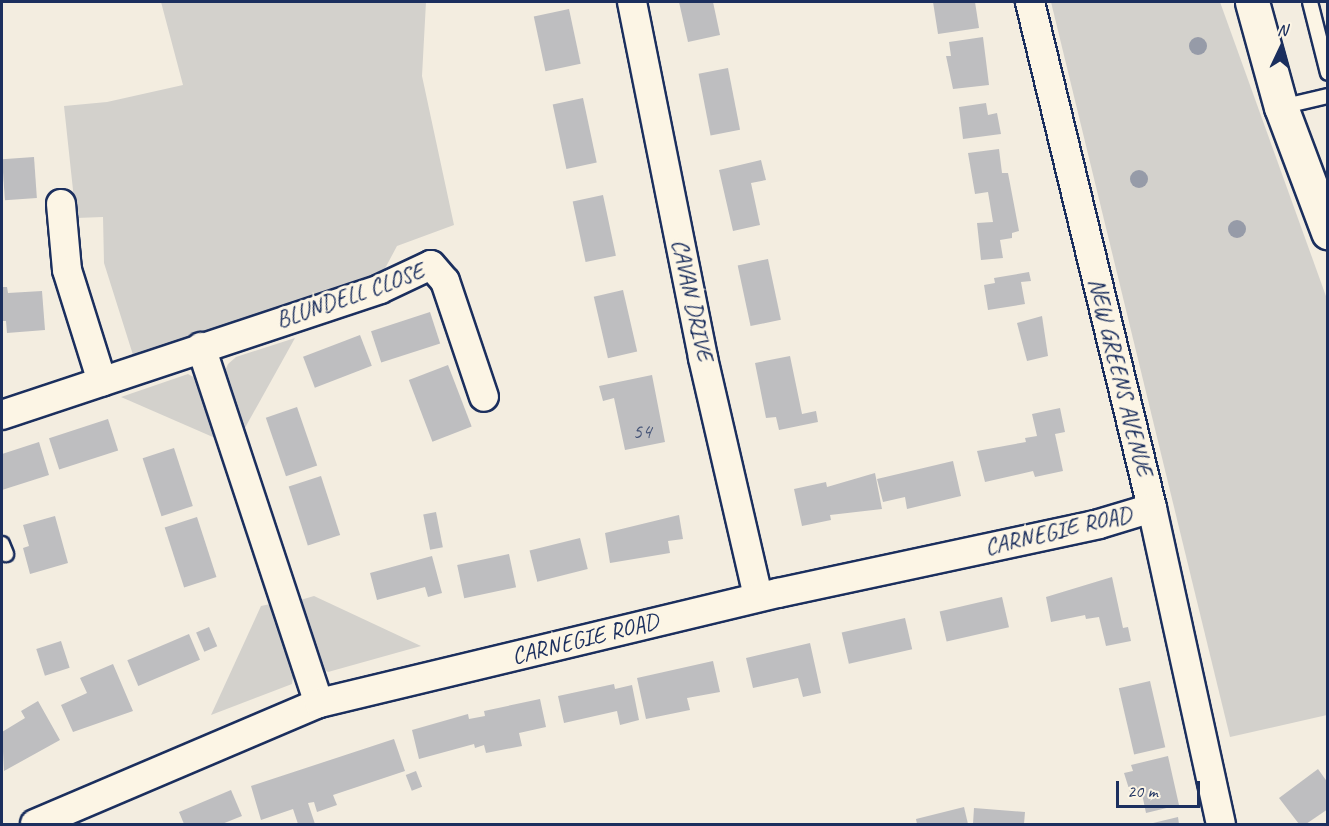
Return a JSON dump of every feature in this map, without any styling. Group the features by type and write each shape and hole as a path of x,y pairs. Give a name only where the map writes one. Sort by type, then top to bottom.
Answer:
{"main road":[{"path":"1252,2 1281,107 1328,232"}],"street":[{"name":"CAVAN DRIVE","path":"632,2 703,358 758,597"},
{"name":"NEW GREENS AVENUE","path":"1030,2 1152,508 1221,825"},
{"path":"61,204 67,270 102,382"},
{"name":"BLUNDELL CLOSE","path":"2,415 201,346 380,289 431,265 445,281 484,397"},
{"path":"201,346 319,703"},
{"name":"CARNEGIE ROAD","path":"54,820 319,703 758,597 1099,524 1152,508"}],"lane":[{"path":"1310,2 1328,73"},
{"path":"1281,107 1328,96"}],"shaded area":[{"path":"161,2 426,2 422,76 454,225 397,246 381,276 133,355 104,263 103,217 76,218 64,106 107,102 183,85"},
{"path":"1051,2 1220,2 1327,299 1327,715 1230,737"},
{"path":"295,338 241,435 224,373 228,364 236,357"},
{"path":"188,374 197,379 222,441 121,397"},
{"path":"314,596 421,646 328,672 321,667 297,601"},
{"path":"275,603 294,671 292,684 211,715 261,606"}],"building":[{"path":"679,2 713,2 720,35 688,42"},
{"path":"933,2 975,2 979,28 938,34"},
{"path":"569,9 581,64 545,71 534,16"},
{"path":"983,37 989,85 953,89 946,56 951,56 949,42"},
{"path":"728,68 740,130 711,136 699,74"},
{"path":"583,98 597,163 566,169 553,104"},
{"path":"986,103 988,115 997,113 1001,134 963,139 959,107"},
{"path":"999,149 1002,173 1008,173 1019,231 1012,233 1012,238 1000,240 1003,258 981,260 977,223 993,222 988,192 975,194 968,153"},
{"path":"34,157 37,198 5,200 2,159"},
{"path":"761,160 766,180 751,183 760,225 733,231 719,170"},
{"path":"603,195 616,256 586,262 573,201"},
{"path":"768,259 781,320 751,326 738,265"},
{"path":"1029,272 1031,281 1021,282 1025,304 988,310 984,285 995,283 994,278"},
{"path":"2,287 7,287 8,293 42,291 45,330 7,333 6,321 2,321"},
{"path":"623,290 637,351 608,358 594,297"},
{"path":"430,312 440,343 381,363 371,331"},
{"path":"1042,316 1048,356 1027,361 1017,323"},
{"path":"360,335 372,366 315,388 303,357"},
{"path":"790,356 802,414 816,411 818,422 779,430 776,417 766,418 755,363"},
{"path":"448,365 472,427 432,442 409,380"},
{"path":"652,375 665,442 625,450 614,398 603,401 599,386"},
{"path":"297,407 317,466 286,476 266,418"},
{"path":"1060,408 1065,432 1055,434 1063,471 1035,477 1033,471 985,482 977,451 1026,442 1025,438 1037,436 1032,414"},
{"path":"108,419 118,450 59,470 49,438"},
{"path":"39,442 49,475 2,490 2,454"},
{"path":"174,448 193,506 161,516 143,458"},
{"path":"953,461 961,496 907,509 905,497 883,502 877,479"},
{"path":"875,473 882,509 830,515 831,520 802,526 794,489 826,482 827,487"},
{"path":"321,476 340,535 308,545 289,487"},
{"path":"436,512 443,547 430,550 423,514"},
{"path":"679,515 683,539 668,541 670,553 610,563 605,533"},
{"path":"55,516 68,563 30,574 23,548 29,546 23,525"},
{"path":"197,517 216,577 184,587 165,528"},
{"path":"580,538 588,569 537,582 530,551"},
{"path":"509,554 516,587 464,598 457,565"},
{"path":"432,556 442,593 428,597 425,587 377,600 370,573"},
{"path":"1112,577 1123,628 1128,627 1131,641 1106,646 1099,617 1086,619 1085,615 1051,622 1046,597"},
{"path":"1002,597 1009,627 947,642 940,611"},
{"path":"905,618 912,649 849,664 842,633"},
{"path":"209,627 217,646 204,652 196,632"},
{"path":"189,634 200,660 138,686 127,660"},
{"path":"61,641 70,668 45,676 36,649"},
{"path":"810,643 821,693 803,697 798,678 753,688 746,658"},
{"path":"713,661 720,692 687,698 690,710 646,719 637,678"},
{"path":"113,664 133,711 73,732 61,705 87,693 80,678"},
{"path":"1150,681 1165,747 1134,754 1119,688"},
{"path":"614,684 615,689 632,685 639,720 620,725 617,711 564,723 558,696"},
{"path":"540,699 546,727 519,733 522,746 486,753 484,745 475,748 474,744 419,759 412,730 468,714 469,719 485,716 484,711"},
{"path":"38,701 60,740 4,771 2,732 25,718 21,711"},
{"path":"394,739 405,771 333,795 337,805 317,812 314,802 308,803 315,824 298,824 293,809 261,820 251,786"},
{"path":"1168,756 1179,805 1146,813 1141,789 1130,792 1124,773 1133,771 1131,765"},
{"path":"1318,769 1328,783 1328,809 1306,824 1299,824 1279,798"},
{"path":"416,771 422,787 412,791 406,775"},
{"path":"231,790 242,816 222,824 184,824 179,812"},
{"path":"964,807 968,824 917,824 916,819"},
{"path":"974,808 1025,812 1024,824 973,824"},
{"path":"1178,817 1179,824 1149,824"}]}
